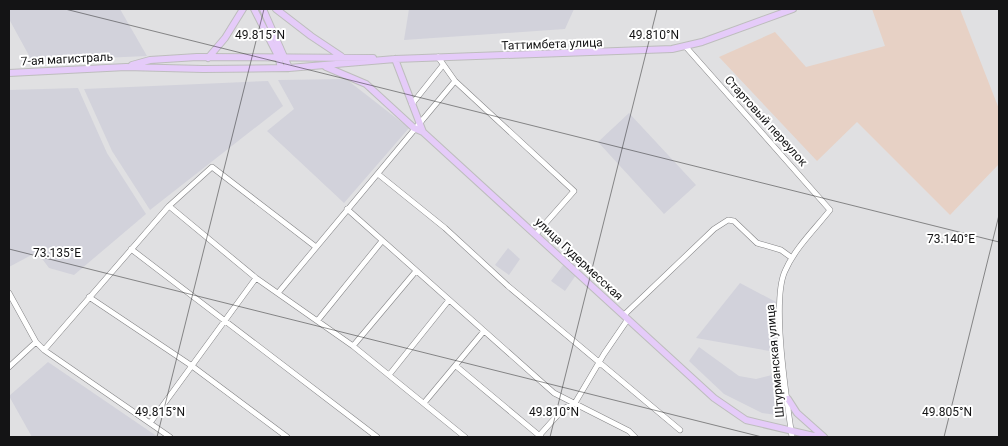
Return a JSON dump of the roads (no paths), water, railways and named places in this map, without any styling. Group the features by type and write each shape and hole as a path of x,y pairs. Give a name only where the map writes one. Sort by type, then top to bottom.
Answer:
{"main road":[{"path":"208,58 225,38 243,9"},
{"path":"254,9 278,56 281,68"},
{"path":"263,9 286,57 289,68"},
{"path":"276,9 311,36 342,56"},
{"name":"Таттимбета улица","path":"395,59 625,52 686,47 770,19 793,9"},
{"path":"126,67 150,60 208,58 342,56 395,59"},
{"path":"126,67 203,70 289,68 395,59"},
{"name":"улица Гудермесская","path":"395,59 412,104 417,125 423,132 714,398 746,420 791,429 818,437"},
{"path":"322,66 366,84 417,125"},
{"name":"7-ая магистраль","path":"9,73 126,67"},
{"path":"788,399 797,413 824,437"}],"street":[{"name":"Стартовый переулок","path":"686,47 830,210"},
{"path":"438,58 455,81 574,191 536,234"},
{"path":"412,104 443,65"},
{"path":"278,293 455,81"},
{"path":"44,350 169,206 212,167 316,246"},
{"path":"378,174 445,228 508,286 680,430"},
{"path":"169,206 256,278 353,346 465,437"},
{"path":"347,210 554,393 629,431 635,437"},
{"name":"Штурманская улица","path":"792,437 780,327 779,291 784,272 792,258 830,210"},
{"path":"456,366 540,437 563,409 575,403 600,364 626,317 714,229 728,220 734,221 757,243 776,247 792,258"},
{"path":"318,320 382,241"},
{"path":"131,249 377,437"},
{"path":"353,346 416,271"},
{"path":"150,423 256,278"},
{"path":"9,293 36,342 44,350 170,437"},
{"path":"89,297 192,366 288,437"},
{"path":"389,375 449,300"},
{"path":"424,404 484,332"},
{"path":"9,366 36,342"}]}
